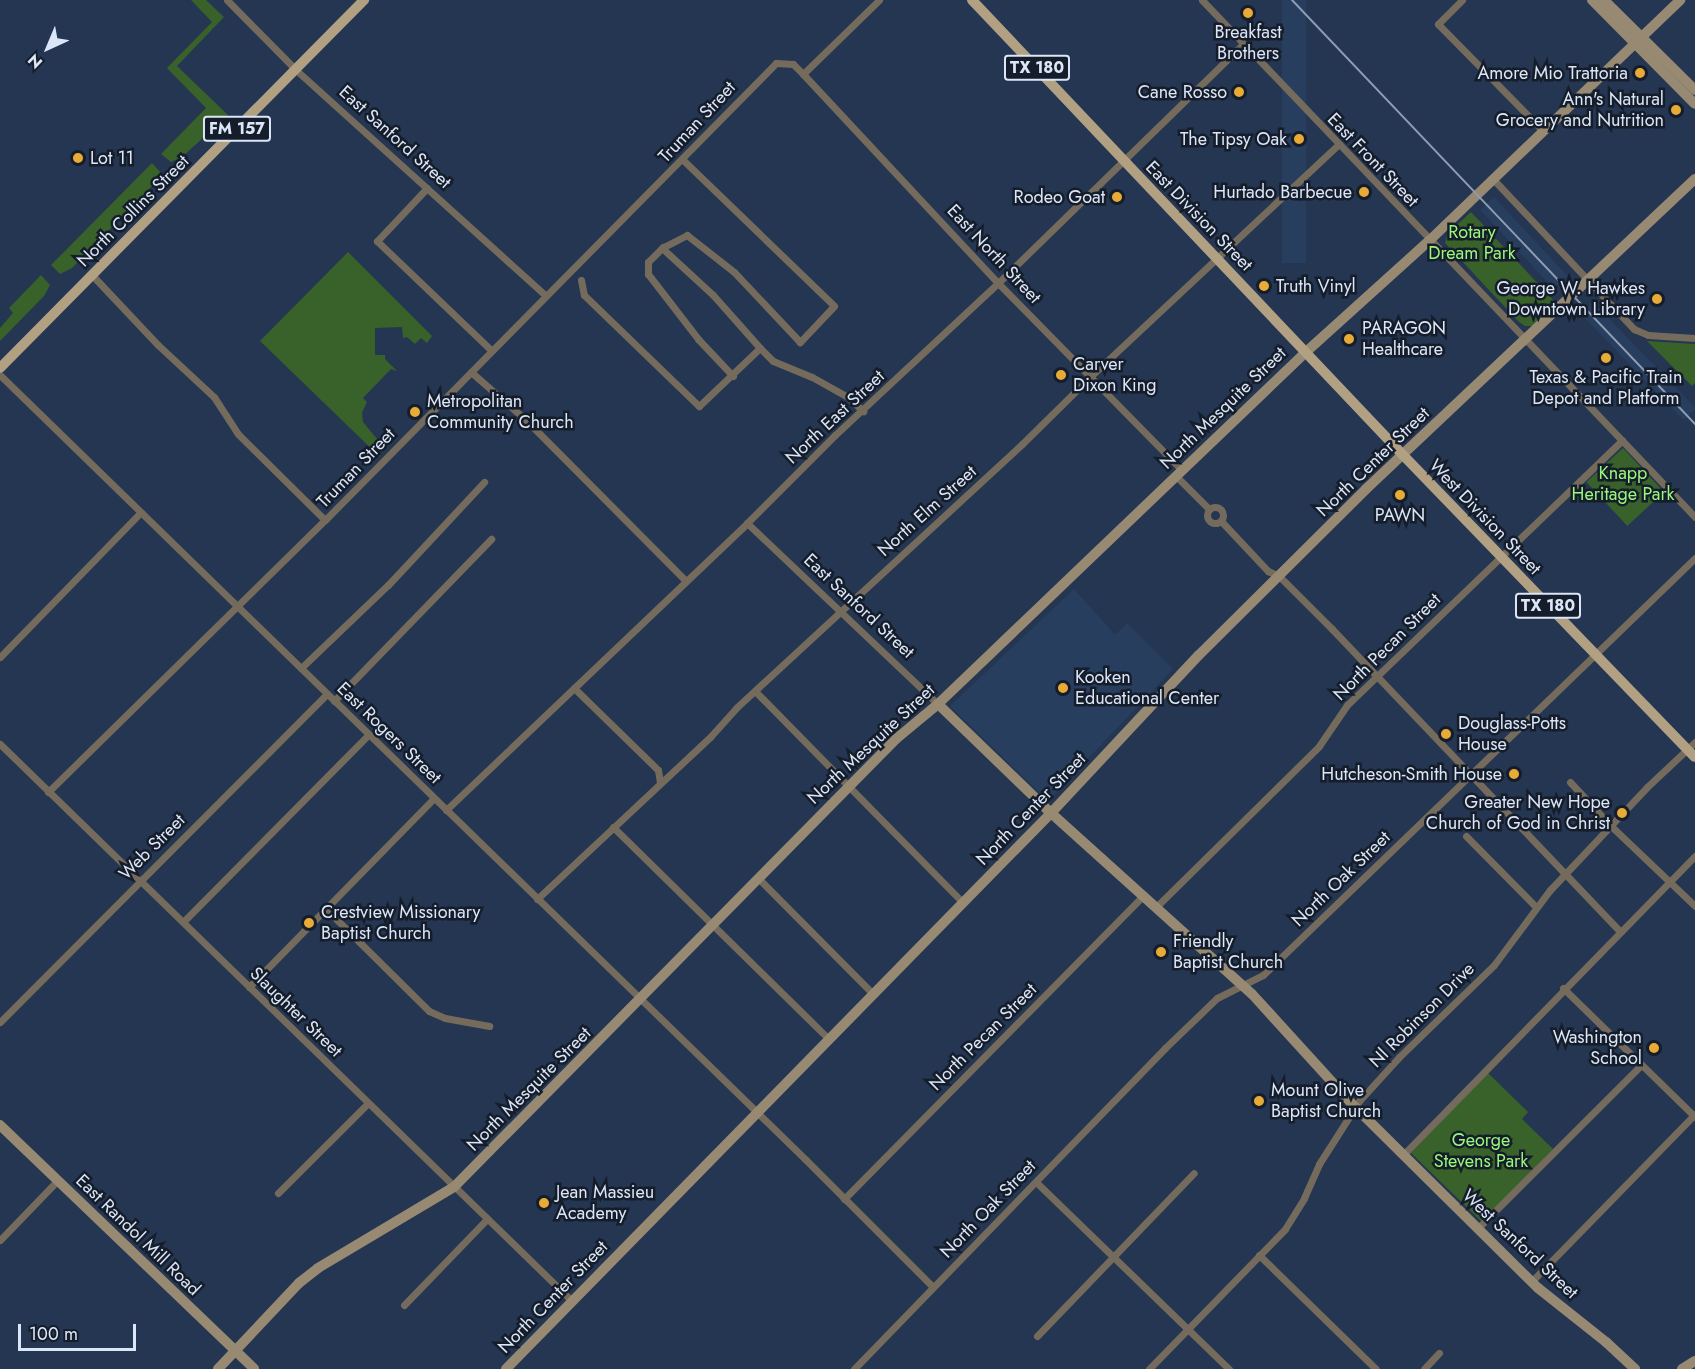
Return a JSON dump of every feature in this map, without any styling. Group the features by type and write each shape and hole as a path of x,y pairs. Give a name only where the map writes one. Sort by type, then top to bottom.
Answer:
{"main road":[{"name":"North Collins Street","path":"0,368 364,0"},
{"name":"East Division Street","path":"972,0 1402,454"},
{"path":"1592,0 1695,90"},
{"path":"1604,0 1695,104"},
{"name":"North Mesquite Street","path":"218,1369 299,1282 318,1268 454,1186 641,1000 896,739 938,704 1306,352 1430,240 1680,0"},
{"name":"North Center Street","path":"506,1369 1051,813 1199,656 1402,454 1695,179"},
{"name":"West Division Street","path":"1402,454 1593,654 1692,749"},
{"name":"East Sanford Street","path":"938,704 1051,813"},
{"name":"West Sanford Street","path":"1051,813 1252,994 1354,1107 1403,1155 1532,1281 1625,1364 1635,1369"},
{"name":"East Randol Mill Road","path":"0,1125 254,1369"},
{"path":"1682,1369 1695,1361"}],"street":[{"name":"East Sanford Street","path":"227,0 296,70 545,296"},
{"path":"803,74 879,0"},
{"name":"East Front Street","path":"1202,0 1695,517"},
{"path":"1462,0 1438,24 1543,131"},
{"name":"North East Street","path":"446,810 747,523 835,435 998,283 1122,159 1243,44"},
{"name":"East North Street","path":"783,62 793,64 803,74 998,283 1092,375 1209,509"},
{"name":"Truman Street","path":"48,792 325,520 769,68 783,62"},
{"name":"North Elm Street","path":"537,899 754,691 1022,444 1092,375 1338,145"},
{"path":"682,159 834,306 800,342 734,272 687,235 662,248 648,262 648,274 698,339 733,376"},
{"path":"1493,179 1634,329 1648,335 1695,338"},
{"path":"427,188 377,242 491,350"},
{"path":"662,248 713,295 773,361 812,377 848,398 863,411"},
{"path":"92,275 158,345 214,397 238,434 325,520"},
{"path":"581,280 584,295 699,406 760,348"},
{"path":"471,372 526,420 686,581"},
{"name":"East Rogers Street","path":"0,375 933,1287"},
{"name":"North Pecan Street","path":"1156,907 1319,746 1347,705 1622,440"},
{"path":"301,668 388,585 484,482"},
{"path":"1221,521 1215,524 1210,522 1207,517 1209,509 1215,507 1222,511 1221,521 1268,571 1279,576 1378,676 1564,875 1620,931"},
{"path":"0,657 141,512"},
{"name":"East Sanford Street","path":"747,523 938,704"},
{"path":"334,701 491,539"},
{"name":"North Oak Street","path":"854,1369 1217,998 1263,975 1695,558"},
{"path":"574,688 658,770 660,783"},
{"path":"754,691 963,903"},
{"name":"Web Street","path":"0,1022 327,694"},
{"path":"183,922 369,734"},
{"name":"Slaughter Street","path":"0,744 572,1301"},
{"name":"Nl Robinson Drive","path":"1149,1369 1285,1229 1304,1198 1319,1164 1354,1107 1399,1057 1494,965 1536,907 1564,875 1611,826 1692,749"},
{"path":"1570,782 1611,826 1695,906"},
{"path":"249,987 434,798"},
{"path":"613,827 829,1039"},
{"path":"1466,836 1536,907"},
{"path":"1403,1155 1563,988 1695,856"},
{"path":"758,878 873,994"},
{"name":"North Pecan Street","path":"844,1199 1144,895"},
{"path":"325,908 429,1011 445,1018 489,1026"},
{"path":"1532,1281 1694,1115 1563,988"},
{"path":"1478,1228 1641,1065"},
{"path":"278,1193 368,1103"},
{"path":"1037,1336 1194,1173"},
{"path":"0,1240 57,1180"},
{"path":"1035,1182 1229,1369"},
{"path":"404,1305 487,1219"},
{"path":"1259,1255 1376,1369"},
{"path":"1424,1369 1439,1353"}],"shaded area":[{"path":"1282,0 1306,0 1306,263 1282,263"},
{"path":"1494,197 1568,276 1554,289 1480,210"},
{"path":"1593,302 1695,408 1684,420 1581,314"},
{"name":"Kooken Educational Center","path":"1074,589 1115,635 1127,623 1173,669 1048,801 950,706"}],"green space":[{"path":"191,0 206,0 224,17 177,66 228,115 182,157 171,162 161,154 206,108 167,68 212,22"},
{"path":"152,163 161,173 154,184 72,268 60,274 51,265"},
{"name":"Rotary Dream Park","path":"1471,212 1557,304 1533,326 1525,326 1519,322 1445,243 1448,233"},
{"path":"348,252 432,336 427,343 421,338 415,344 407,337 403,338 402,327 375,328 375,355 385,355 385,359 397,371 391,369 363,398 367,402 362,413 363,422 382,445 380,457 260,341"},
{"path":"41,275 50,285 44,296 0,341 0,328 13,313 9,308"},
{"path":"1647,341 1695,344 1695,383 1692,386"},
{"name":"Knapp Heritage Park","path":"1623,448 1664,492 1627,526 1586,482"},
{"name":"George Stevens Park","path":"1488,1073 1528,1112 1522,1119 1553,1149 1482,1222 1411,1153"}],"railway":[{"path":"1292,0 1695,424"}],"place":[{"name":"Breakfast Brothers","path":"1248,13"},
{"name":"Amore Mio Trattoria","path":"1640,73"},
{"name":"Cane Rosso","path":"1239,92"},
{"name":"Ann's Natural Grocery and Nutrition","path":"1676,110"},
{"name":"The Tipsy Oak","path":"1299,139"},
{"name":"Lot 11","path":"78,158"},
{"name":"Hurtado Barbecue","path":"1364,192"},
{"name":"Rodeo Goat","path":"1117,197"},
{"name":"Truth Vinyl","path":"1264,286"},
{"name":"George W. Hawkes Downtown Library","path":"1657,299"},
{"name":"PARAGON Healthcare","path":"1349,339"},
{"name":"Texas & Pacific Train Depot and Platform","path":"1606,358"},
{"name":"Carver Dixon King","path":"1061,375"},
{"name":"Metropolitan Community Church","path":"415,412"},
{"name":"PAWN","path":"1400,495"},
{"name":"Kooken Educational Center","path":"1063,688"},
{"name":"Douglass-Potts House","path":"1446,734"},
{"name":"Hutcheson-Smith House","path":"1514,774"},
{"name":"Greater New Hope Church of God in Christ","path":"1622,813"},
{"name":"Crestview Missionary Baptist Church","path":"309,923"},
{"name":"Friendly Baptist Church","path":"1161,952"},
{"name":"Washington School","path":"1654,1048"},
{"name":"Mount Olive Baptist Church","path":"1259,1101"},
{"name":"Jean Massieu Academy","path":"544,1203"}]}
